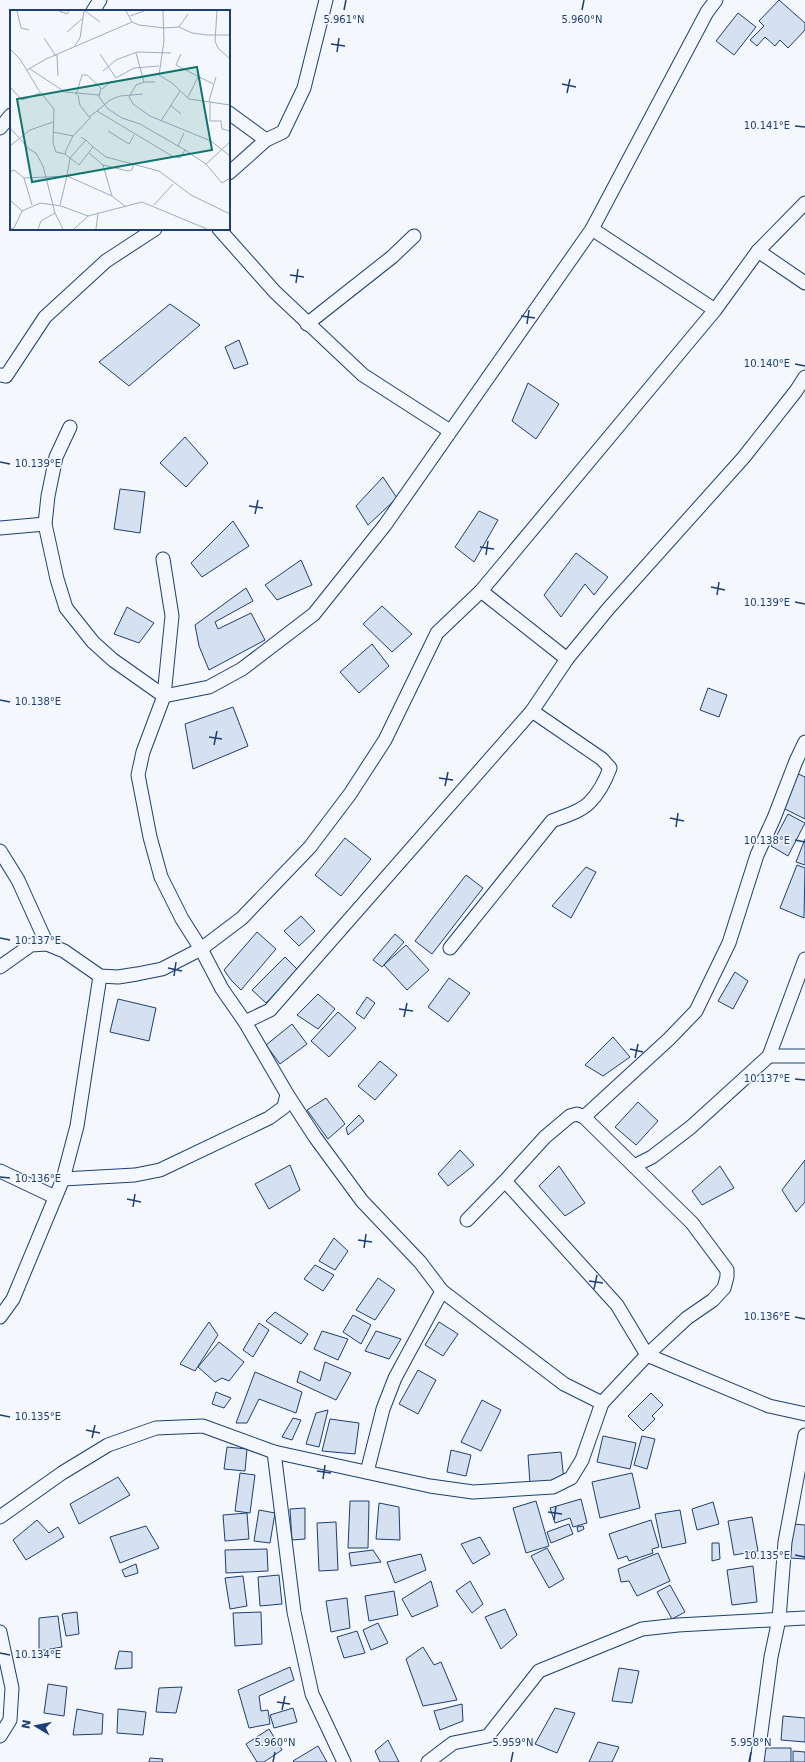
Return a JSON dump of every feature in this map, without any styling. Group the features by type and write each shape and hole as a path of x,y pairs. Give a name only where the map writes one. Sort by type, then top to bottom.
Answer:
{"street":[{"path":"94,10 100,0"},
{"path":"230,172 266,140 283,132 304,88 326,0"},
{"path":"70,427 56,457 48,496 45,524 57,579 66,608 93,642 108,656 164,696 209,687 242,668 314,614 385,525 592,229 707,12 716,0"},
{"path":"230,114 266,140"},
{"path":"0,128 10,115"},
{"path":"0,967 31,945 47,944 64,951 100,976 118,977 162,969 201,949 242,918 310,847 350,794 385,740 437,633 481,591 715,310 758,251 805,203"},
{"path":"592,229 715,310"},
{"path":"0,375 6,376 45,317 106,261 153,230"},
{"path":"220,230 275,292 362,375 450,431"},
{"path":"307,324 392,257 414,236"},
{"path":"758,251 805,283"},
{"path":"245,1022 270,1010 532,711 567,659 608,609 744,457 796,391 805,377"},
{"path":"0,528 45,524"},
{"path":"163,559 172,616 164,696 143,752 138,775 150,837 161,877 182,919 201,949 222,990 245,1022 287,1094 315,1137 362,1201 420,1262 442,1291 564,1384 602,1403"},
{"path":"481,591 567,659"},
{"path":"450,948 552,821 589,803 607,777 610,768 602,759 532,711"},
{"path":"584,1117 669,1039 696,1011 729,943 757,855 800,763 805,742"},
{"path":"0,851 18,880 47,944"},
{"path":"634,1166 652,1157 691,1127 769,1056 805,958"},
{"path":"0,1317 13,1299 63,1179 78,1126 100,976"},
{"path":"769,1056 805,1056"},
{"path":"63,1179 135,1175 160,1170 268,1118 284,1108 287,1094"},
{"path":"0,1517 62,1473 108,1445 156,1428 202,1426 274,1452 430,1486 473,1492 553,1487 571,1478 582,1460 602,1403 647,1355 687,1318 713,1300 724,1288 727,1270 692,1223 584,1117 577,1114 570,1116 545,1138 467,1220"},
{"path":"0,1171 55,1197"},
{"path":"505,1181 617,1305 647,1355 769,1406 805,1414"},
{"path":"367,1472 383,1409 395,1378 442,1291"},
{"path":"757,1762 771,1657 780,1619 785,1542 805,1435"},
{"path":"274,1452 294,1612 312,1694 344,1762"},
{"path":"428,1762 453,1743 488,1736 539,1671 642,1629 678,1625 805,1618"},
{"path":"0,1632 12,1688 10,1720 0,1736"}],"building":[{"path":"779,0 805,23 805,30 788,48 780,40 775,46 765,37 757,46 750,40 764,26 759,21"},
{"path":"738,13 756,27 734,55 716,41"},
{"path":"170,304 200,325 129,386 99,362"},
{"path":"239,340 248,364 234,369 225,347"},
{"path":"528,383 559,404 536,439 512,421"},
{"path":"185,437 208,463 186,487 160,463"},
{"path":"383,477 397,498 368,525 356,506"},
{"path":"120,489 145,492 140,533 114,529"},
{"path":"479,511 498,520 474,562 455,547"},
{"path":"233,521 249,546 202,577 191,563"},
{"path":"576,553 608,577 594,595 585,584 561,617 544,595"},
{"path":"301,560 312,585 277,600 265,585"},
{"path":"246,588 253,601 215,622 218,629 251,613 265,640 209,670 199,646 195,625"},
{"path":"382,606 412,634 392,652 363,624"},
{"path":"127,607 154,623 139,643 114,634"},
{"path":"372,644 389,666 359,693 340,672"},
{"path":"708,688 727,695 719,717 700,710"},
{"path":"233,707 248,746 193,769 185,724"},
{"path":"796,773 805,777 805,819 779,806"},
{"path":"788,814 805,823 788,856 771,846"},
{"path":"345,838 371,859 341,896 315,875"},
{"path":"805,839 805,865 796,862"},
{"path":"797,865 805,868 804,918 780,908"},
{"path":"586,867 596,872 571,918 552,906"},
{"path":"466,875 483,888 432,954 415,941"},
{"path":"301,916 315,931 299,946 284,931"},
{"path":"257,932 276,949 241,990 224,970"},
{"path":"395,934 404,942 382,967 373,960"},
{"path":"406,945 429,970 407,990 384,965"},
{"path":"285,957 298,970 266,1003 252,990"},
{"path":"735,972 748,981 733,1009 718,1001"},
{"path":"449,978 470,993 448,1022 428,1007"},
{"path":"318,994 335,1009 318,1029 297,1015"},
{"path":"367,997 375,1003 364,1019 356,1013"},
{"path":"118,999 156,1008 149,1041 110,1032"},
{"path":"338,1012 356,1028 329,1057 311,1041"},
{"path":"292,1024 307,1044 280,1064 266,1045"},
{"path":"613,1037 630,1057 603,1076 585,1065"},
{"path":"380,1061 397,1075 375,1100 358,1086"},
{"path":"326,1098 345,1124 328,1139 307,1110"},
{"path":"638,1102 658,1121 636,1145 615,1127"},
{"path":"359,1115 364,1121 348,1135 346,1128"},
{"path":"460,1150 474,1165 448,1186 438,1174"},
{"path":"805,1160 805,1202 796,1212 782,1190"},
{"path":"290,1165 300,1190 269,1209 255,1184"},
{"path":"559,1166 585,1203 565,1216 539,1186"},
{"path":"720,1166 734,1188 702,1205 692,1191"},
{"path":"334,1238 348,1251 335,1270 319,1261"},
{"path":"315,1265 334,1275 323,1291 304,1279"},
{"path":"378,1278 395,1290 375,1320 356,1310"},
{"path":"275,1312 308,1334 301,1344 266,1321"},
{"path":"353,1315 371,1325 361,1344 343,1332"},
{"path":"209,1322 218,1335 195,1371 180,1364"},
{"path":"439,1322 458,1334 443,1356 425,1345"},
{"path":"259,1323 269,1330 253,1357 243,1350"},
{"path":"322,1331 348,1339 338,1360 314,1349"},
{"path":"376,1331 401,1339 389,1359 365,1351"},
{"path":"219,1342 244,1362 229,1381 222,1378 215,1382 198,1367"},
{"path":"325,1362 351,1373 336,1400 297,1382 300,1371 320,1381"},
{"path":"418,1370 436,1380 418,1414 399,1404"},
{"path":"255,1372 302,1392 296,1413 259,1399 247,1423 236,1423"},
{"path":"216,1392 231,1398 224,1408 212,1404"},
{"path":"651,1393 663,1405 652,1416 655,1419 643,1431 628,1416"},
{"path":"482,1400 501,1410 481,1451 461,1442"},
{"path":"328,1410 319,1447 306,1444 316,1413"},
{"path":"293,1418 301,1420 292,1440 282,1437"},
{"path":"330,1419 359,1423 355,1454 322,1451"},
{"path":"603,1436 636,1443 630,1469 597,1462"},
{"path":"642,1436 655,1439 647,1469 634,1465"},
{"path":"227,1447 247,1449 245,1471 224,1469"},
{"path":"451,1450 471,1455 466,1476 447,1472"},
{"path":"561,1452 564,1481 530,1484 528,1455"},
{"path":"240,1473 255,1475 250,1513 235,1511"},
{"path":"632,1473 640,1508 600,1518 592,1482"},
{"path":"118,1477 130,1495 79,1524 70,1504"},
{"path":"581,1499 587,1523 573,1527 570,1518 555,1523 550,1508"},
{"path":"350,1501 369,1501 368,1548 348,1548"},
{"path":"536,1501 549,1546 526,1553 513,1508"},
{"path":"713,1502 719,1524 697,1530 692,1509"},
{"path":"379,1503 399,1507 400,1540 376,1539"},
{"path":"305,1508 305,1539 292,1540 290,1509"},
{"path":"259,1510 275,1513 270,1543 254,1541"},
{"path":"680,1510 686,1543 662,1548 655,1514"},
{"path":"247,1513 249,1539 225,1541 223,1515"},
{"path":"752,1517 758,1551 734,1555 728,1521"},
{"path":"37,1520 49,1533 58,1527 64,1537 26,1560 13,1540"},
{"path":"651,1520 659,1547 652,1549 653,1553 629,1561 627,1556 618,1559 609,1534"},
{"path":"336,1522 338,1570 319,1571 317,1523"},
{"path":"569,1524 573,1534 551,1543 547,1532"},
{"path":"793,1524 805,1525 805,1559 790,1558"},
{"path":"146,1526 159,1548 120,1563 110,1537"},
{"path":"583,1526 584,1529 578,1532 577,1527"},
{"path":"480,1537 490,1554 473,1564 461,1544"},
{"path":"712,1543 719,1543 720,1559 712,1561"},
{"path":"547,1548 564,1579 549,1588 531,1556"},
{"path":"267,1549 268,1571 226,1573 225,1550"},
{"path":"373,1550 381,1562 351,1566 349,1553"},
{"path":"658,1553 670,1581 637,1596 629,1581 621,1582 618,1569"},
{"path":"421,1554 426,1570 395,1583 387,1562"},
{"path":"136,1564 138,1573 125,1577 122,1570"},
{"path":"753,1566 757,1602 732,1605 727,1570"},
{"path":"279,1575 282,1604 260,1606 258,1577"},
{"path":"243,1576 247,1606 230,1609 225,1578"},
{"path":"431,1581 438,1606 412,1617 402,1599"},
{"path":"470,1581 483,1604 472,1613 456,1591"},
{"path":"670,1585 685,1612 672,1619 657,1592"},
{"path":"394,1591 398,1615 369,1621 365,1596"},
{"path":"347,1598 350,1628 331,1632 326,1601"},
{"path":"505,1609 517,1635 501,1649 485,1617"},
{"path":"77,1612 79,1634 66,1636 62,1614"},
{"path":"261,1612 262,1644 235,1646 233,1613"},
{"path":"58,1616 62,1647 39,1651 39,1618"},
{"path":"378,1623 388,1643 371,1650 363,1630"},
{"path":"357,1631 365,1653 344,1658 337,1637"},
{"path":"423,1647 434,1665 441,1662 457,1700 423,1706 406,1659"},
{"path":"119,1651 132,1652 132,1668 115,1669"},
{"path":"290,1667 294,1680 259,1696 261,1711 268,1710 270,1724 249,1728 238,1690"},
{"path":"619,1668 639,1671 632,1703 612,1701"},
{"path":"48,1684 67,1687 64,1716 44,1713"},
{"path":"182,1687 176,1713 156,1712 159,1688"},
{"path":"462,1704 463,1721 440,1730 434,1711"},
{"path":"293,1708 297,1722 274,1728 270,1715"},
{"path":"555,1708 575,1713 557,1753 535,1744"},
{"path":"77,1709 103,1714 102,1734 73,1735"},
{"path":"118,1709 146,1712 143,1735 117,1733"},
{"path":"783,1716 805,1718 805,1742 781,1740"},
{"path":"269,1729 282,1750 264,1762 257,1762 246,1744"},
{"path":"388,1740 399,1762 380,1762 375,1751"},
{"path":"598,1742 619,1747 612,1762 589,1762"},
{"path":"318,1746 327,1762 293,1761"},
{"path":"763,1748 791,1748 791,1762 762,1762"},
{"path":"793,1751 805,1752 805,1762 793,1762"},
{"path":"150,1758 163,1759 162,1762 149,1762"}]}
